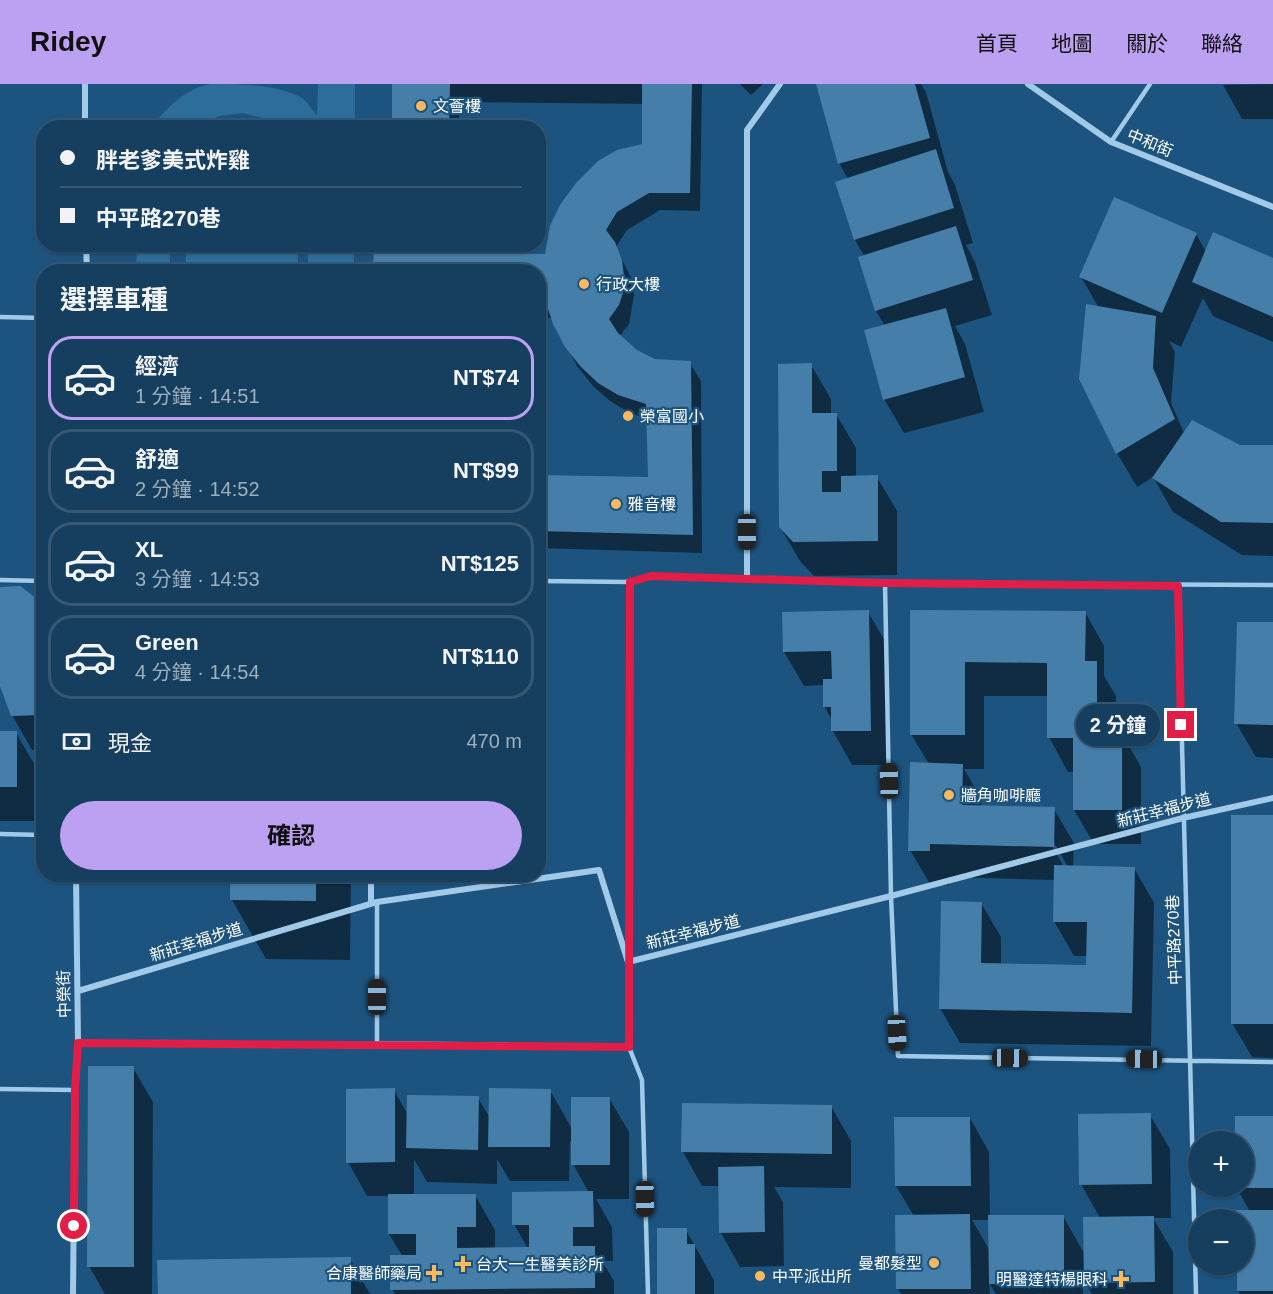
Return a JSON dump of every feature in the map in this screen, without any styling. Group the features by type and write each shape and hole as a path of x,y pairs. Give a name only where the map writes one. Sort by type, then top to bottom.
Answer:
{"street":[{"path":"85,84 85,120"},
{"path":"747,579 747,130 780,84"},
{"name":"中和街","path":"1028,84 1111,142 1273,207"},
{"name":"新莊幸福步道","path":"546,878 599,870 628,962 891,896 1183,818 1273,798"},
{"name":"中榮街","path":"73,1294 75,1090 78,1043 76,882"},
{"path":"372,882 374,903"},
{"name":"新莊幸福步道","path":"78,991 374,903 517,882"},
{"path":"377,1044 629,1047"}],"lane":[{"path":"1111,142 1150,84"},
{"path":"0,317 36,318"},
{"path":"546,581 630,582 651,576 885,583 1273,585"},
{"path":"0,580 36,581"},
{"path":"630,582 629,1047 642,1080 648,1294"},
{"path":"885,583 891,896 898,1056 1273,1062"},
{"name":"中平路270巷","path":"1178,586 1196,1294"},
{"path":"0,834 36,835"},
{"path":"78,1043 377,1044 374,903"},
{"path":"0,1089 75,1090"}],"shaded area":[{"path":"211,84 270,87 302,98 317,116 318,84 355,84 355,120 269,120 243,113 219,116 211,120 158,120 177,100 202,86"},
{"path":"137,252 170,252 170,264 136,264"},
{"path":"186,252 298,252 298,264 186,264"},
{"path":"308,252 354,252 354,264 308,264"}],"building":[{"name":"文薈樓","path":"392,84 450,84 449,120 392,120"},
{"name":"行政大樓","path":"642,84 692,84 690,193 649,193 617,212 606,230 615,242 622,260 624,276 623,293 619,305 609,319 618,333 637,350 655,359 691,361 693,535 546,531 546,475 648,477 646,404 618,395 598,383 565,347 553,324 546,303 546,264 373,264 374,252 545,254 550,226 560,205 576,183 598,161 617,150 642,144"},
{"path":"816,84 915,84 930,138 838,164"},
{"path":"936,149 954,208 854,240 835,182"},
{"path":"1114,197 1197,233 1162,313 1079,277"},
{"path":"956,226 973,280 875,311 858,257"},
{"path":"1213,232 1273,258 1273,317 1192,282"},
{"path":"1086,304 1156,316 1153,368 1175,419 1116,454 1079,379"},
{"path":"946,308 965,377 883,400 864,330"},
{"path":"812,363 812,413 837,413 837,471 822,471 822,492 841,492 841,476 878,475 878,541 793,542 779,527 778,364"},
{"path":"1192,420 1240,445 1273,445 1273,523 1221,522 1152,478"},
{"path":"20,586 36,598 36,715 11,716 0,686 0,587"},
{"path":"869,610 871,731 831,731 831,707 823,707 823,679 832,679 831,651 783,652 782,612"},
{"path":"910,610 1086,611 1085,661 1097,661 1097,731 1122,731 1122,810 1073,810 1073,738 1047,738 1047,663 965,662 965,735 910,735"},
{"path":"1237,622 1273,622 1273,725 1234,724"},
{"path":"0,731 17,731 17,787 0,787"},
{"path":"910,762 963,764 962,805 1055,807 1054,847 930,844 930,851 908,851"},
{"path":"1231,815 1273,815 1273,1024 1231,1024"},
{"path":"1054,865 1135,867 1132,1013 939,1009 941,901 982,902 981,963 1086,965 1087,922 1053,922"},
{"path":"230,882 316,882 316,901 230,900"},
{"path":"88,1066 134,1066 134,1267 87,1267"},
{"path":"395,1088 395,1162 346,1163 346,1089"},
{"path":"489,1088 551,1089 550,1147 488,1147"},
{"path":"407,1095 479,1096 478,1150 406,1148"},
{"path":"571,1097 610,1097 610,1165 571,1165"},
{"path":"682,1103 832,1105 832,1154 681,1152"},
{"path":"1151,1113 1152,1184 1079,1185 1078,1114"},
{"path":"1235,1116 1273,1116 1273,1188 1254,1188 1254,1131 1235,1131"},
{"path":"894,1117 970,1117 971,1186 895,1186"},
{"path":"764,1166 765,1232 719,1233 718,1167"},
{"path":"593,1191 594,1227 573,1227 573,1246 595,1246 595,1288 390,1290 390,1255 416,1255 416,1234 388,1234 388,1194 476,1194 476,1227 457,1227 457,1248 529,1247 529,1225 512,1225 512,1192"},
{"path":"1254,1210 1273,1210 1273,1291 1237,1291 1237,1275 1254,1275"},
{"path":"970,1214 971,1289 896,1289 895,1215"},
{"path":"988,1215 1064,1215 1064,1284 989,1284"},
{"path":"1154,1216 1155,1282 1084,1283 1083,1217"},
{"path":"657,1228 687,1228 687,1244 695,1244 695,1294 657,1294"},
{"path":"351,1257 351,1294 158,1294 157,1260"}],"place":[{"name":"文薈樓","path":"421,106"},
{"name":"行政大樓","path":"584,284"},
{"name":"榮富國小","path":"628,416"},
{"name":"雅音樓","path":"616,504"},
{"name":"牆角咖啡廳","path":"949,795"},
{"name":"曼都髮型","path":"934,1263"},
{"name":"台大一生醫美診所","path":"463,1264"},
{"name":"合康醫師藥局","path":"434,1273"},
{"name":"中平派出所","path":"760,1276"},
{"name":"明醫達特楊眼科","path":"1121,1279"}],"route":[{"path":"74,1226 75,1090 78,1043 629,1047 630,582 651,576 885,583 1178,586 1181,725"}]}
